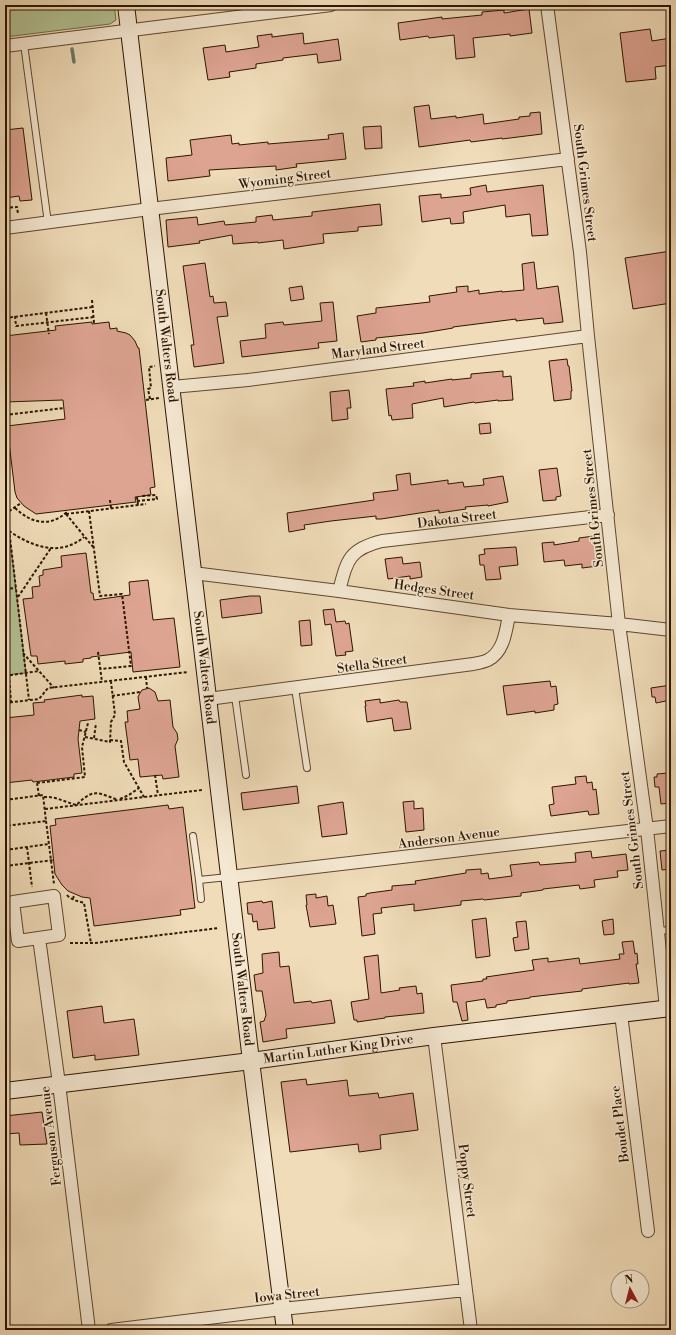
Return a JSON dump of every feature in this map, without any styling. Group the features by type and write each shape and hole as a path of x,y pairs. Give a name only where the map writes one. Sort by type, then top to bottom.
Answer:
{"main road":[{"name":"South Walters Road","path":"126,5 150,209 166,393 193,573 251,1061 285,1330"},
{"name":"Martin Luther King Drive","path":"5,1091 251,1061 434,1036 669,1008"}],"street":[{"path":"5,46 331,5"},
{"name":"South Grimes Street","path":"547,5 580,252 619,624 647,829 658,931 669,1008"},
{"name":"Wyoming Street","path":"5,228 150,209 568,159"},
{"name":"Maryland Street","path":"166,393 248,380 588,336"},
{"name":"Dakota Street","path":"339,591 343,573 351,557 361,548 371,544 382,541 608,515"},
{"name":"Hedges Street","path":"193,573 339,591 509,615 671,630"},
{"name":"Stella Street","path":"208,699 473,664 488,660 498,652 505,636 509,615"},
{"name":"Anderson Avenue","path":"230,877 671,826"},
{"path":"54,896 59,935 39,938 18,941 13,902 54,896"},
{"name":"Ferguson Avenue","path":"39,938 59,1084 89,1330"},
{"name":"Boudet Place","path":"621,1014 648,1231"},
{"name":"Poppy Street","path":"434,1036 471,1330"},
{"name":"Iowa Street","path":"111,1330 282,1309 466,1290"}],"lane":[{"path":"24,44 48,223"},
{"path":"295,688 307,768"},
{"path":"235,696 246,775"},
{"path":"193,836 201,898"},
{"path":"199,880 230,877"},
{"path":"658,931 671,930"}],"path":[{"path":"5,63 7,78"},
{"path":"5,208 17,207 18,215"},
{"path":"92,300 94,323"},
{"path":"5,318 93,307"},
{"path":"46,313 49,334"},
{"path":"15,316 16,326 94,317"},
{"path":"150,399 148,389 151,388 149,367 156,366"},
{"path":"146,400 166,393"},
{"path":"5,415 64,408"},
{"path":"5,495 6,514 29,700"},
{"path":"137,501 157,499 156,495 140,496"},
{"path":"137,497 138,505"},
{"path":"110,500 111,508"},
{"path":"6,514 21,503"},
{"path":"14,508 25,516 40,522 49,522 66,513 146,504"},
{"path":"89,511 100,596 122,594 131,666 100,669"},
{"path":"66,513 94,549"},
{"path":"9,531 21,540 45,548 66,547 80,541 84,537"},
{"path":"17,598 51,548"},
{"path":"5,589 16,588"},
{"path":"98,652 102,682"},
{"path":"23,653 54,688"},
{"path":"5,676 39,671"},
{"path":"5,703 39,699 48,688 188,672"},
{"path":"9,675 11,702"},
{"path":"146,677 147,688"},
{"path":"110,740 110,722 114,715 111,682"},
{"path":"112,696 140,692"},
{"path":"39,796 37,782 85,777 82,747 88,723"},
{"path":"94,738 96,723"},
{"path":"79,730 86,732"},
{"path":"85,736 110,742 110,740 121,741 124,762 144,797"},
{"path":"155,775 158,795"},
{"path":"76,805 92,794 102,793 118,800 139,788"},
{"path":"45,809 202,790"},
{"path":"5,800 43,795 44,797 57,798 76,805"},
{"path":"44,797 54,885"},
{"path":"5,826 46,821"},
{"path":"5,850 49,844"},
{"path":"27,847 32,888"},
{"path":"5,858 9,891"},
{"path":"5,866 52,860"},
{"path":"63,891 70,898 84,902 90,943"},
{"path":"73,899 74,895"},
{"path":"70,943 90,943 219,928"}],"green space":[{"path":"5,5 114,5 116,20 110,24 5,37"},
{"path":"5,522 8,523 26,673 5,675"}],"building":[{"path":"529,9 532,33 473,38 475,57 456,59 454,35 429,38 428,36 400,40 398,23 442,17 442,19 482,15 482,12 504,10 504,13"},
{"path":"650,29 652,41 671,38 671,65 655,67 656,79 626,82 620,33"},
{"path":"303,33 304,44 338,39 341,60 318,63 317,54 283,58 283,60 256,64 256,68 229,72 230,77 208,80 203,48 225,45 226,52 259,47 257,36 272,34 272,37"},
{"path":"429,105 431,119 456,116 456,118 483,114 484,124 519,119 519,117 530,116 530,113 540,112 542,134 471,142 470,140 419,147 414,107"},
{"path":"381,126 382,148 365,149 363,127"},
{"path":"23,128 32,200 20,201 19,196 5,198 5,130"},
{"path":"343,133 346,159 296,164 297,167 276,170 276,166 209,170 210,176 168,181 166,158 192,155 190,140 231,135 232,144 239,143 239,145 268,142 268,144 329,139 328,135"},
{"path":"486,185 487,192 543,185 548,235 532,236 530,214 506,217 505,205 463,212 464,223 451,224 450,218 422,222 419,196 441,194 441,198 471,195 470,188"},
{"path":"380,204 382,225 358,227 358,231 323,234 324,243 284,249 283,240 233,244 232,235 199,241 200,243 168,247 166,220 197,217 198,225 224,221 225,225 256,222 256,217 272,215 273,220 312,216 312,212"},
{"path":"671,251 671,303 633,309 625,258"},
{"path":"534,262 537,289 558,286 563,322 544,324 543,318 516,321 516,319 453,327 423,333 376,338 376,340 361,342 357,316 376,313 376,308 430,302 429,296 457,292 456,287 468,286 468,292 479,290 479,294 524,290 522,264"},
{"path":"205,263 210,297 213,296 214,303 226,302 228,316 217,317 224,363 194,367 191,345 194,345 183,266"},
{"path":"302,286 304,299 291,301 289,288"},
{"path":"333,302 337,341 318,343 319,348 242,357 240,341 266,338 265,324 283,322 284,325 322,321 320,303"},
{"path":"92,322 92,324 109,322 110,329 117,328 117,331 130,335 139,348 155,487 150,488 151,495 135,497 136,502 36,514 24,506 17,498 15,492 7,426 65,419 63,400 5,402 5,336 56,330 55,326"},
{"path":"567,359 572,391 571,399 554,401 549,361"},
{"path":"503,371 503,377 511,376 513,400 474,402 444,407 443,398 412,404 413,418 392,420 391,415 389,416 386,389 414,386 413,383 425,381 425,383 471,378 471,374"},
{"path":"349,390 351,408 347,408 348,419 332,421 330,392"},
{"path":"490,423 491,433 480,434 479,424"},
{"path":"557,468 561,496 556,497 556,500 543,501 539,470"},
{"path":"410,473 411,485 448,480 448,484 463,482 464,487 484,485 483,479 503,476 508,502 488,506 465,507 466,509 439,513 439,510 381,519 376,519 376,516 331,521 304,525 305,529 289,532 287,513 374,500 373,493 398,490 396,475"},
{"path":"594,536 598,566 582,568 582,564 565,566 564,560 544,562 542,543 554,542 554,545 579,541 579,538"},
{"path":"516,547 518,565 499,567 501,579 486,580 484,565 480,565 479,555 485,554 484,549"},
{"path":"86,553 91,593 93,593 94,600 130,595 129,582 148,580 153,620 174,618 180,667 133,672 131,652 91,657 83,659 83,662 65,664 65,661 38,664 37,656 31,656 23,599 33,598 32,587 40,586 39,576 43,575 43,570 62,567 61,556"},
{"path":"402,557 403,564 420,562 422,577 410,579 410,576 388,579 385,559"},
{"path":"260,596 262,613 222,618 220,600"},
{"path":"334,609 336,622 345,621 346,624 349,623 353,651 345,652 346,655 336,656 331,624 325,625 323,610"},
{"path":"310,620 312,645 301,646 299,621"},
{"path":"550,681 551,687 556,686 558,704 554,705 554,710 507,715 503,686"},
{"path":"671,685 671,700 656,703 655,697 652,697 651,688"},
{"path":"149,688 155,692 158,701 170,700 173,727 177,733 178,739 175,746 179,777 163,779 162,775 140,777 138,759 130,760 125,722 128,722 127,711 140,709 138,697 142,690"},
{"path":"82,695 82,697 93,696 95,719 80,721 78,739 82,773 74,774 74,777 33,782 32,780 5,783 5,718 34,715 33,703"},
{"path":"380,699 380,703 399,700 400,702 407,702 411,729 394,731 392,718 367,722 365,701"},
{"path":"657,774 671,774 671,803 661,804 659,787 655,787 654,777 657,777"},
{"path":"586,776 587,783 592,782 593,790 596,789 599,814 589,815 588,811 551,816 549,805 554,804 552,787 576,784 575,777"},
{"path":"297,786 299,803 243,810 241,793"},
{"path":"414,801 414,809 423,808 424,830 406,832 403,802"},
{"path":"343,802 347,834 322,837 318,806"},
{"path":"168,805 169,809 183,807 195,908 180,910 181,915 94,926 90,898 82,897 68,891 55,874 50,826 56,825 55,819"},
{"path":"671,850 671,869 662,870 660,851"},
{"path":"591,851 592,858 626,854 628,870 617,871 618,877 594,880 595,887 580,889 579,885 543,889 521,893 521,896 461,901 461,905 414,911 414,904 381,908 382,913 373,914 375,934 362,936 358,897 366,896 366,894 392,890 392,886 416,884 415,881 466,873 466,870 481,869 481,874 488,873 489,879 512,876 510,865 539,862 540,865 576,862 575,853"},
{"path":"316,894 316,898 327,896 328,906 333,905 336,924 310,927 306,905 306,895"},
{"path":"262,901 263,903 272,901 275,928 258,930 257,921 253,922 252,914 248,914 247,903"},
{"path":"486,918 490,956 476,958 472,920"},
{"path":"613,919 614,934 604,935 602,921"},
{"path":"526,921 529,949 515,951 513,938 518,937 516,922"},
{"path":"633,941 635,954 637,953 638,964 636,964 639,983 582,989 582,991 530,997 507,1001 507,1003 496,1005 496,1007 487,1008 485,999 466,1002 468,1020 462,1021 457,1002 453,1002 451,985 483,981 483,979 487,979 486,977 534,970 532,960 548,958 548,962 579,958 580,964 620,959 619,954 624,954 622,942"},
{"path":"279,952 280,967 289,966 294,1003 311,1001 312,1003 331,1000 335,1023 286,1029 287,1038 263,1042 260,1022 264,1021 266,1015 262,991 256,991 254,975 263,973 262,954"},
{"path":"378,955 381,993 400,990 399,988 416,986 417,994 422,993 424,1013 385,1017 357,1022 357,1020 354,1020 351,1002 369,999 364,957"},
{"path":"102,1006 104,1023 134,1019 139,1055 95,1060 95,1055 73,1058 67,1011"},
{"path":"306,1079 307,1085 347,1080 349,1096 378,1093 379,1098 413,1093 418,1130 380,1135 381,1149 359,1152 358,1144 290,1152 281,1082"},
{"path":"42,1112 47,1144 20,1145 19,1133 5,1134 5,1116"}],"waterway":[{"path":"72,49 74,62"}]}
